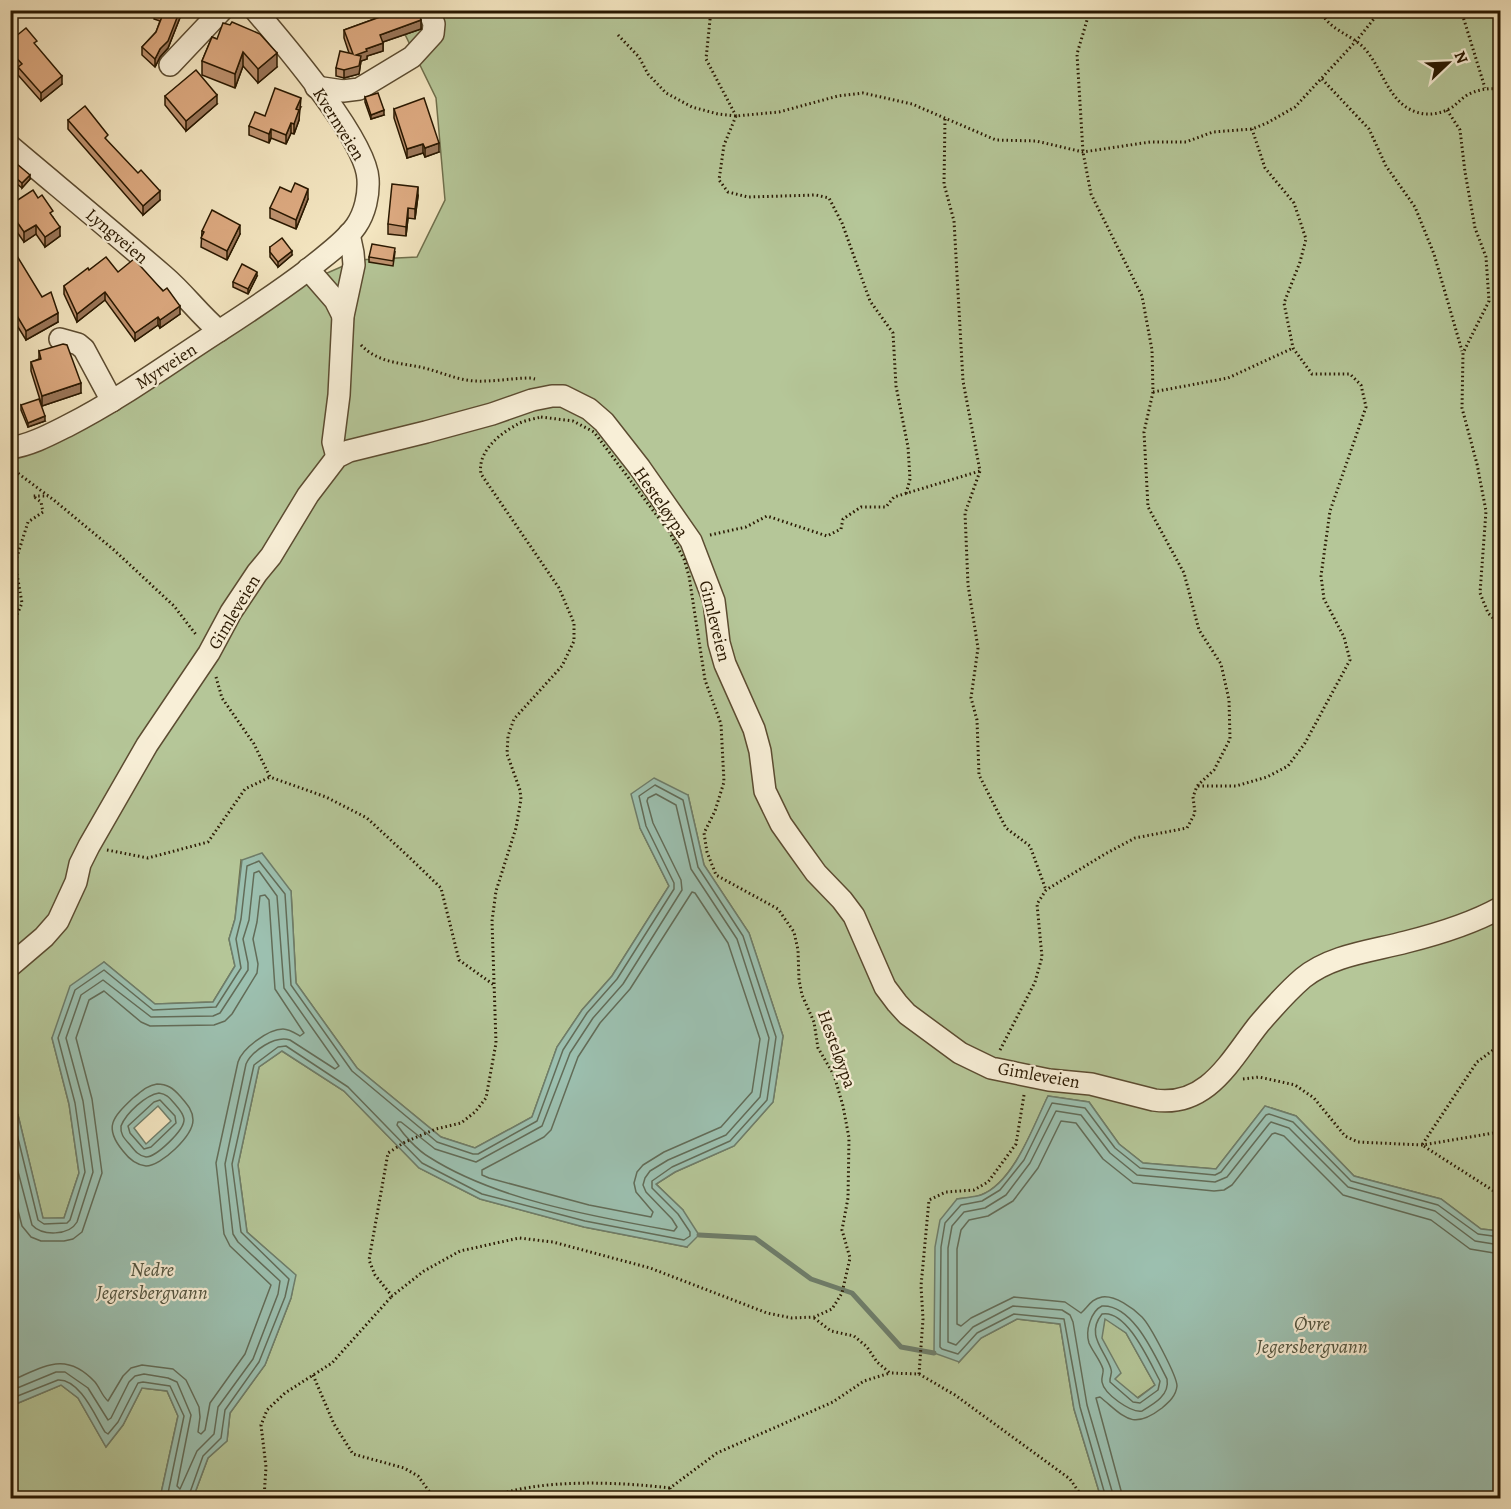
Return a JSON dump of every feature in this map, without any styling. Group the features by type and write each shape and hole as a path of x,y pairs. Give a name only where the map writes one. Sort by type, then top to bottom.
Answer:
{"street":[{"path":"170,64 222,10"},
{"name":"Kvernveien","path":"219,331 281,291 308,269 349,234 365,208 368,177 365,163 357,146 283,43 255,10"},
{"path":"316,87 343,91 359,89 412,57 433,34 434,24 429,10"},
{"name":"Lyngveien","path":"10,146 164,276 219,331"},
{"path":"349,234 354,265 343,316 339,394 333,442 337,457 349,451 492,414 532,400 563,396"},
{"path":"308,269 335,300 343,316"},
{"name":"Myrveien","path":"10,448 45,437 112,401 219,331"},
{"path":"60,339 78,344 84,349 112,401"},
{"name":"Gimleveien","path":"563,396 589,409 604,422 669,507 691,541 714,601 717,633 725,664 754,729 760,751 765,791 781,824 816,873 854,916 885,987 897,1003 907,1014 960,1053 992,1068 1091,1084 1163,1102 1183,1099 1211,1084 1235,1058 1260,1023 1300,980 1313,970 1331,961 1408,942 1465,924 1500,908"},
{"name":"Gimleveien","path":"10,966 44,937 58,921 89,846 147,745 209,653 231,612 271,556 308,495 337,457"}],"path":[{"path":"711,10 706,59 736,116"},
{"path":"992,1068 1035,982 1042,957 1037,904 1046,890 1135,838 1187,828 1195,813 1192,797 1197,786 1214,770 1230,739 1229,700 1221,664 1199,630 1184,573 1148,507 1144,432 1154,392 1152,350 1142,296 1091,194 1083,152 1077,54 1090,10"},
{"path":"1321,10 1322,16 1335,28 1357,40 1372,57 1397,99 1412,111 1426,115 1447,110 1467,95 1485,88 1500,89"},
{"path":"618,35 639,57 648,74 666,93 692,107 718,114 736,116 779,112 838,96 863,93 912,104 996,140 1036,141 1083,152 1150,142 1186,142 1213,132 1252,129 1267,123 1295,107 1357,40 1381,10"},
{"path":"1461,10 1485,88"},
{"path":"1321,79 1369,129 1386,166 1415,207 1434,254 1463,353 1462,408 1477,464 1486,511 1480,593 1488,613 1500,625"},
{"path":"1447,110 1460,130 1475,228 1486,257 1489,301 1463,353"},
{"path":"736,116 724,145 719,180 728,192 748,197 816,195 829,198 842,222 870,301 893,333 896,386 908,447 910,479 906,494"},
{"path":"945,118 944,184 954,221 963,381 980,471 965,513 968,585 978,648 971,698 977,720 979,775 1006,828 1030,846 1046,890"},
{"path":"1197,786 1236,786 1267,777 1288,766 1305,743 1350,660 1344,637 1324,599 1321,576 1330,512 1366,407 1361,385 1350,374 1312,374 1293,348 1284,303 1300,262 1306,239 1294,203 1265,168 1252,129"},
{"path":"343,316 352,327 357,340 378,358 421,367 461,379 478,381 531,378 549,384 563,396"},
{"path":"1154,392 1228,378 1293,348"},
{"name":"Hesteløypa","path":"392,1296 375,1275 369,1260 385,1162 388,1154 405,1142 435,1129 461,1123 475,1112 486,1098 496,1043 492,921 496,891 516,828 521,799 507,754 508,736 514,719 562,666 574,641 574,623 559,588 530,543 498,502 481,474 479,463 489,446 519,423 542,417 573,421 594,432 670,533 684,559 689,576 705,680 721,724 724,782 715,811 704,833 706,852 716,875 778,909 794,932 802,994 814,1022 818,1048 834,1075 849,1138 848,1198 842,1230 850,1258 842,1293 832,1309 814,1317"},
{"path":"10,468 114,550 174,606 209,653 222,698 254,744 270,777 326,797 367,818 441,888 459,960 494,985"},
{"path":"691,541 718,532 746,527 767,516 827,536 841,529 843,519 861,507 886,507 894,497 980,471"},
{"path":"10,631 22,603 15,563 28,522 43,512 41,502 33,496 48,496"},
{"path":"89,846 148,858 208,842 245,789 270,777"},
{"path":"1422,1145 1478,1062 1500,1045"},
{"path":"920,1374 923,1319 921,1286 929,1200 946,1192 974,1190 988,1182 1016,1144 1027,1075"},
{"path":"1240,1079 1258,1077 1295,1085 1314,1098 1344,1136 1358,1142 1422,1145 1500,1132"},
{"path":"1422,1145 1500,1196"},
{"path":"264,1498 266,1467 261,1425 267,1410 285,1393 332,1363 392,1296 424,1271 460,1251 519,1238 554,1242 650,1268 767,1313 792,1318 814,1317 831,1331 854,1336 890,1373"},
{"path":"490,1498 508,1491 566,1485 629,1483 670,1488 717,1453 833,1402 864,1381 890,1373 920,1374 955,1395 1070,1479 1083,1498"},
{"path":"313,1375 334,1424 353,1454 404,1468 418,1476 435,1498"},
{"path":"670,1488 672,1498"}],"shaded area":[{"path":"395,11 1500,11 1500,1231 1481,1229 1441,1199 1354,1176 1296,1116 1265,1106 1216,1169 1143,1163 1119,1144 1089,1102 1048,1096 1021,1152 1003,1179 981,1195 957,1199 959,1362 981,1338 1017,1319 1060,1324 1074,1409 1101,1498 193,1498 208,1458 227,1441 230,1413 265,1365 291,1298 295,1275 247,1232 238,1165 259,1067 282,1051 344,1091 419,1168 480,1199 584,1227 687,1247 683,1210 656,1184 675,1172 734,1146 773,1102 783,1036 749,933 704,865 688,795 640,828 669,886 612,976 582,1010 557,1047 532,1117 475,1148 441,1137 357,1068 296,983 291,891 241,860 235,919 229,939 235,966 213,1002 155,1004 104,962 52,1038 69,1104 79,1173 64,1218 43,1219 18,1115 11,1119 11,462 265,300 357,260 417,257 445,200 436,98"},
{"path":"1105,1318 1126,1333 1155,1385 1137,1398 1114,1379 1101,1338"},
{"path":"61,1385 78,1398 106,1447 123,1425 142,1388 167,1391 178,1416 160,1498 11,1498 11,1406"}],"water":[{"name":"Nedre Jegersbergvann","path":"654,778 688,795 704,865 749,933 783,1036 773,1102 734,1146 675,1172 656,1184 683,1210 699,1235 687,1247 584,1227 480,1199 419,1168 344,1091 282,1051 259,1067 238,1165 247,1232 296,1275 291,1298 265,1365 230,1413 227,1441 208,1458 193,1498 160,1498 178,1416 167,1391 142,1388 123,1425 106,1447 78,1398 61,1385 11,1406 11,1119 18,1115 43,1218 64,1218 79,1173 69,1104 52,1038 70,986 104,962 155,1004 213,1002 235,966 229,939 235,919 242,860 262,853 291,891 296,983 357,1068 441,1137 475,1148 532,1117 557,1047 582,1010 612,976 669,886 640,828 631,794","holes":["158,1106 171,1121 146,1144 134,1128"]},
{"name":"Øvre Jegersbergvann","path":"1048,1096 1089,1102 1119,1144 1143,1163 1216,1169 1265,1106 1296,1116 1354,1176 1441,1199 1481,1229 1500,1231 1500,1498 1101,1498 1074,1409 1060,1324 1017,1319 981,1338 959,1362 934,1353 935,1247 940,1220 957,1199 981,1195 993,1189 1003,1179 1021,1152","holes":["1105,1319 1126,1333 1155,1385 1138,1398 1115,1379 1121,1373 1102,1338"]}],"building":[{"path":"155,10 180,10 168,41 160,49 155,59 142,47 156,32 163,14"},
{"path":"390,10 419,10 421,20 380,35 383,43 356,55 361,56 359,66 344,70 336,68 340,51 353,54 344,30 391,13"},
{"path":"232,22 260,34 277,53 258,69 243,52 235,74 202,61 212,37 217,39 223,23 230,25"},
{"path":"26,28 37,41 34,43 62,76 41,93 18,67 22,64 10,51 10,41"},
{"path":"196,70 217,95 186,121 165,96"},
{"path":"275,88 301,98 296,109 299,110 294,124 291,123 286,135 271,129 269,134 249,126 255,112 265,116"},
{"path":"378,93 384,110 371,115 365,97"},
{"path":"424,98 439,143 425,148 423,144 407,149 394,109"},
{"path":"85,106 108,135 105,138 138,173 141,170 160,191 143,206 68,120"},
{"path":"17,164 30,175 22,183 10,173"},
{"path":"295,183 308,189 296,220 270,208 280,187 291,192"},
{"path":"392,184 418,187 415,209 408,208 406,227 388,224"},
{"path":"33,190 38,198 42,195 53,211 50,213 60,227 45,237 36,225 24,232 10,212 10,205"},
{"path":"212,210 240,225 227,251 201,238"},
{"path":"282,238 292,251 278,262 270,252 270,247"},
{"path":"372,244 395,248 393,261 369,257"},
{"path":"14,251 42,297 51,292 58,313 26,331 10,304 10,254"},
{"path":"106,257 118,272 134,259 163,291 167,288 180,306 160,320 158,317 135,333 105,292 77,314 64,286"},
{"path":"242,264 257,272 248,289 233,282"},
{"path":"63,344 67,345 81,383 42,396 31,362 41,359 39,351"},
{"path":"39,399 45,416 28,423 21,405"}],"waterway":[{"path":"699,1235 755,1238 811,1279 852,1293 901,1347 934,1353"}]}
